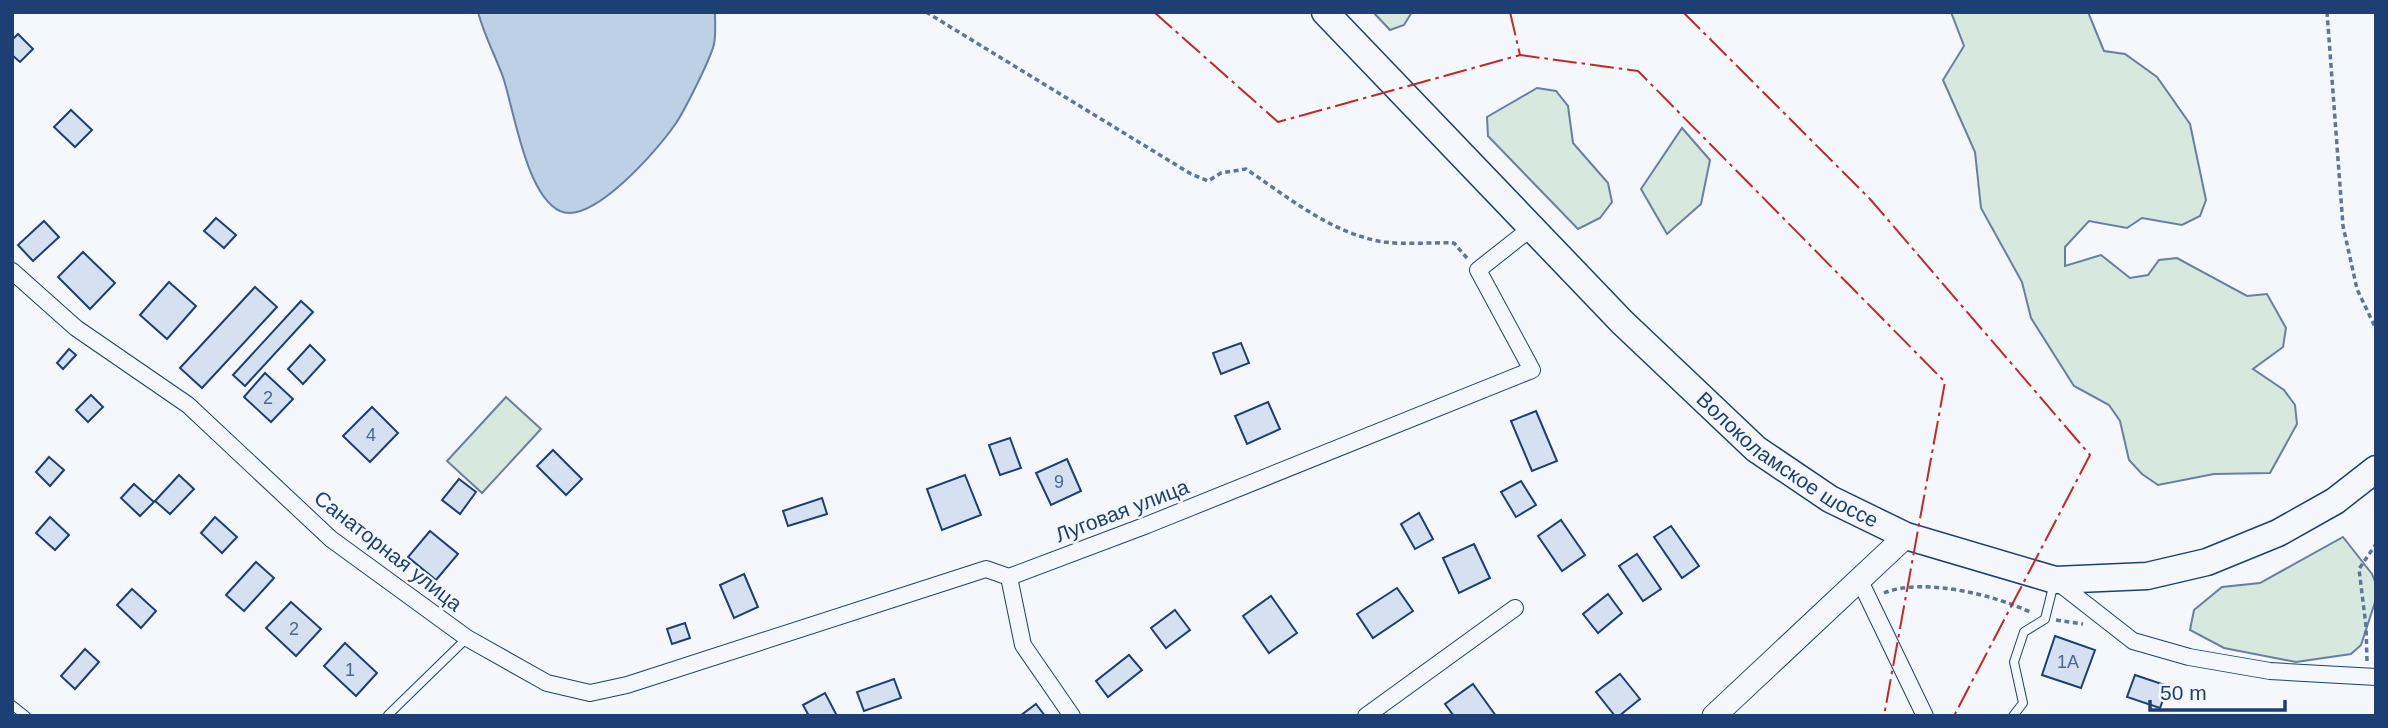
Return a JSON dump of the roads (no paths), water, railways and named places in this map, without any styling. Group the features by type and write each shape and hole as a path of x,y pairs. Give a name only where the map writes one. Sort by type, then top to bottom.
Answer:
{"main road":[{"name":"Волоколамское шоссе","path":"1325,12 1530,229 1622,322 1756,449 1830,499 1906,536 2055,580 2147,576 2207,562 2278,533 2335,501 2376,469"},
{"path":"1714,716 1864,590 1906,536"}],"street":[{"name":"Луговая улица","path":"547,683 590,693 627,685 986,569 1009,577 1147,525 1532,370 1478,270 1530,229"},
{"name":"Санаторная улица","path":"12,271 76,328 188,405 331,539 467,638 547,683"},
{"path":"1009,577 1023,645 1072,716"},
{"path":"2055,580 2133,641 2189,657 2270,671 2371,677"},
{"path":"1864,590 1925,716"},
{"path":"1373,714 1515,608"}],"lane":[{"path":"2012,716 2023,704 2014,662 2024,632 2045,619 2055,580"},
{"path":"388,715 467,638"},
{"path":"12,705 26,716"}],"water":[{"path":"478,12 715,12 715,40 708,61 684,110 654,151 606,197 573,213 560,211 548,202 538,188 523,150 503,77"}]}
